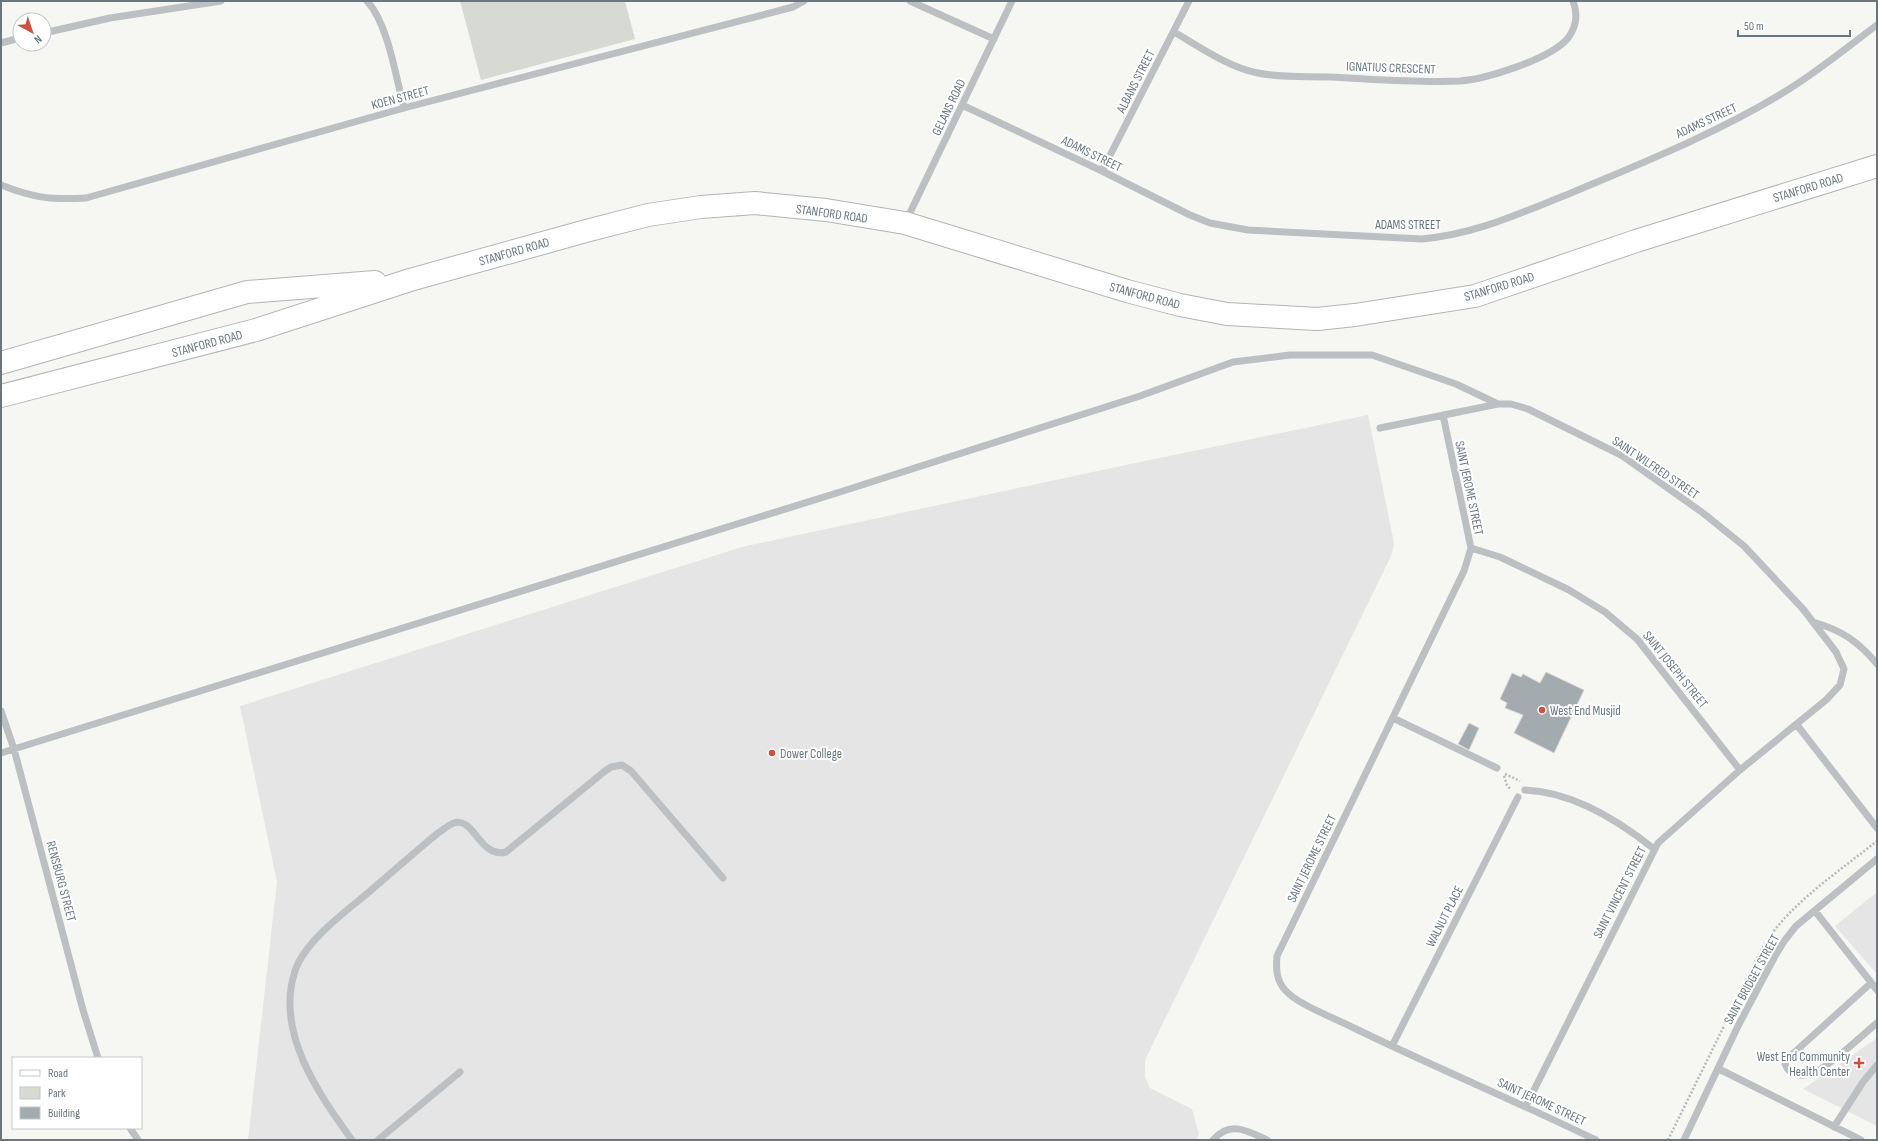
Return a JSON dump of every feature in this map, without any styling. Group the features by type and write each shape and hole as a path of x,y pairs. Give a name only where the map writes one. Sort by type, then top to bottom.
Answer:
{"main road":[{"name":"STANFORD ROAD","path":"1,396 256,330 410,280 586,231 648,215 701,207 755,204 826,210 905,223 1127,291 1180,305 1227,314 1317,319 1355,315 1475,296 1636,241 1877,166"},
{"name":"STANFORD ROAD","path":"1,363 247,292 410,280"}],"street":[{"path":"52,31 110,18 220,1"},
{"path":"367,1 373,7 381,23 404,108"},
{"name":"KOEN STREET","path":"1,185 40,198 86,198 404,108 793,7 804,1"},
{"path":"910,1 994,39"},
{"name":"GELANS ROAD","path":"905,223 1012,1"},
{"name":"ALBANS STREET","path":"1102,171 1189,1"},
{"name":"IGNATIUS CRESCENT","path":"1174,32 1230,64 1258,73 1409,81 1461,81 1485,77 1512,68 1556,49 1567,38 1575,24 1576,9 1573,1"},
{"name":"ADAMS STREET","path":"962,105 1102,171 1190,215 1210,223 1248,230 1422,239 1444,237 1468,232 1496,223 1621,172 1732,122 1783,93 1877,25"},
{"path":"1,43 12,40"},
{"path":"1,753 840,492 1140,396 1233,362 1290,355 1372,355 1456,384 1498,404"},
{"name":"SAINT WILFRED STREET","path":"1380,428 1498,404 1511,404 1528,409 1621,455 1703,513 1744,546 1813,622 1841,660"},
{"name":"SAINT JEROME STREET","path":"1443,415 1471,548 1464,570 1277,956 1276,967 1278,981 1285,990 1299,1001 1392,1046 1526,1106 1596,1140"},
{"name":"SAINT JOSEPH STREET","path":"1471,548 1500,557 1569,590 1605,612 1637,639 1740,770"},
{"path":"1813,622 1833,628 1846,635 1860,646 1877,664"},
{"name":"SAINT VINCENT STREET","path":"1526,1106 1654,849 1670,831 1740,770 1826,700 1840,685 1844,669 1841,660"},
{"name":"RENSBURG STREET","path":"1,711 14,749 83,1010 98,1057"},
{"path":"1393,718 1497,768"},
{"path":"1797,725 1877,828"},
{"path":"352,1140 328,1106 302,1056 293,1031 290,999 296,971 307,952 326,928 438,833 458,822 468,826 492,853 499,854 506,852 605,771 611,767 622,765 631,772 723,878"},
{"path":"1525,790 1551,793 1584,805 1628,828 1654,849"},
{"name":"WALNUT PLACE","path":"1392,1046 1518,797"},
{"name":"SAINT BRIDGET STREET","path":"1684,1140 1719,1069 1738,1026 1775,956 1796,926 1877,859"},
{"path":"1815,911 1877,990"},
{"path":"1871,983 1787,1059 1785,1064 1787,1069 1798,1075 1814,1073 1877,1023"},
{"path":"1834,1127 1863,1082 1877,1065"},
{"path":"1719,1069 1861,1140"},
{"path":"378,1140 460,1072"},
{"path":"131,1129 138,1140"},
{"path":"1213,1140 1219,1134 1230,1129 1244,1129 1267,1140"}],"path":[{"path":"1497,768 1503,775 1506,785 1518,797"},
{"path":"1503,775 1505,774 1522,782"}],"shaded area":[{"name":"Dower College","path":"1368,415 1393,538 1394,545 1391,556 1145,1060 1145,1077 1150,1088 1192,1109 1199,1134 1196,1140 248,1140 277,882 240,706 742,547"},
{"path":"1877,892 1877,974 1835,926"},
{"name":"West End Community Health Center","path":"1877,1038 1877,1126 1803,1089"}],"green space":[{"path":"460,1 625,1 635,39 481,80"}],"building":[{"name":"West End Musjid","path":"1546,672 1584,690 1554,753 1514,733 1523,715 1505,708 1507,703 1500,699 1512,673 1521,677 1523,674 1540,683"},
{"path":"1469,723 1479,728 1469,750 1458,744"}],"place":[{"name":"West End Musjid","path":"1542,710"},
{"name":"Dower College","path":"772,753"},
{"name":"West End Community Health Center","path":"1859,1063"}]}
